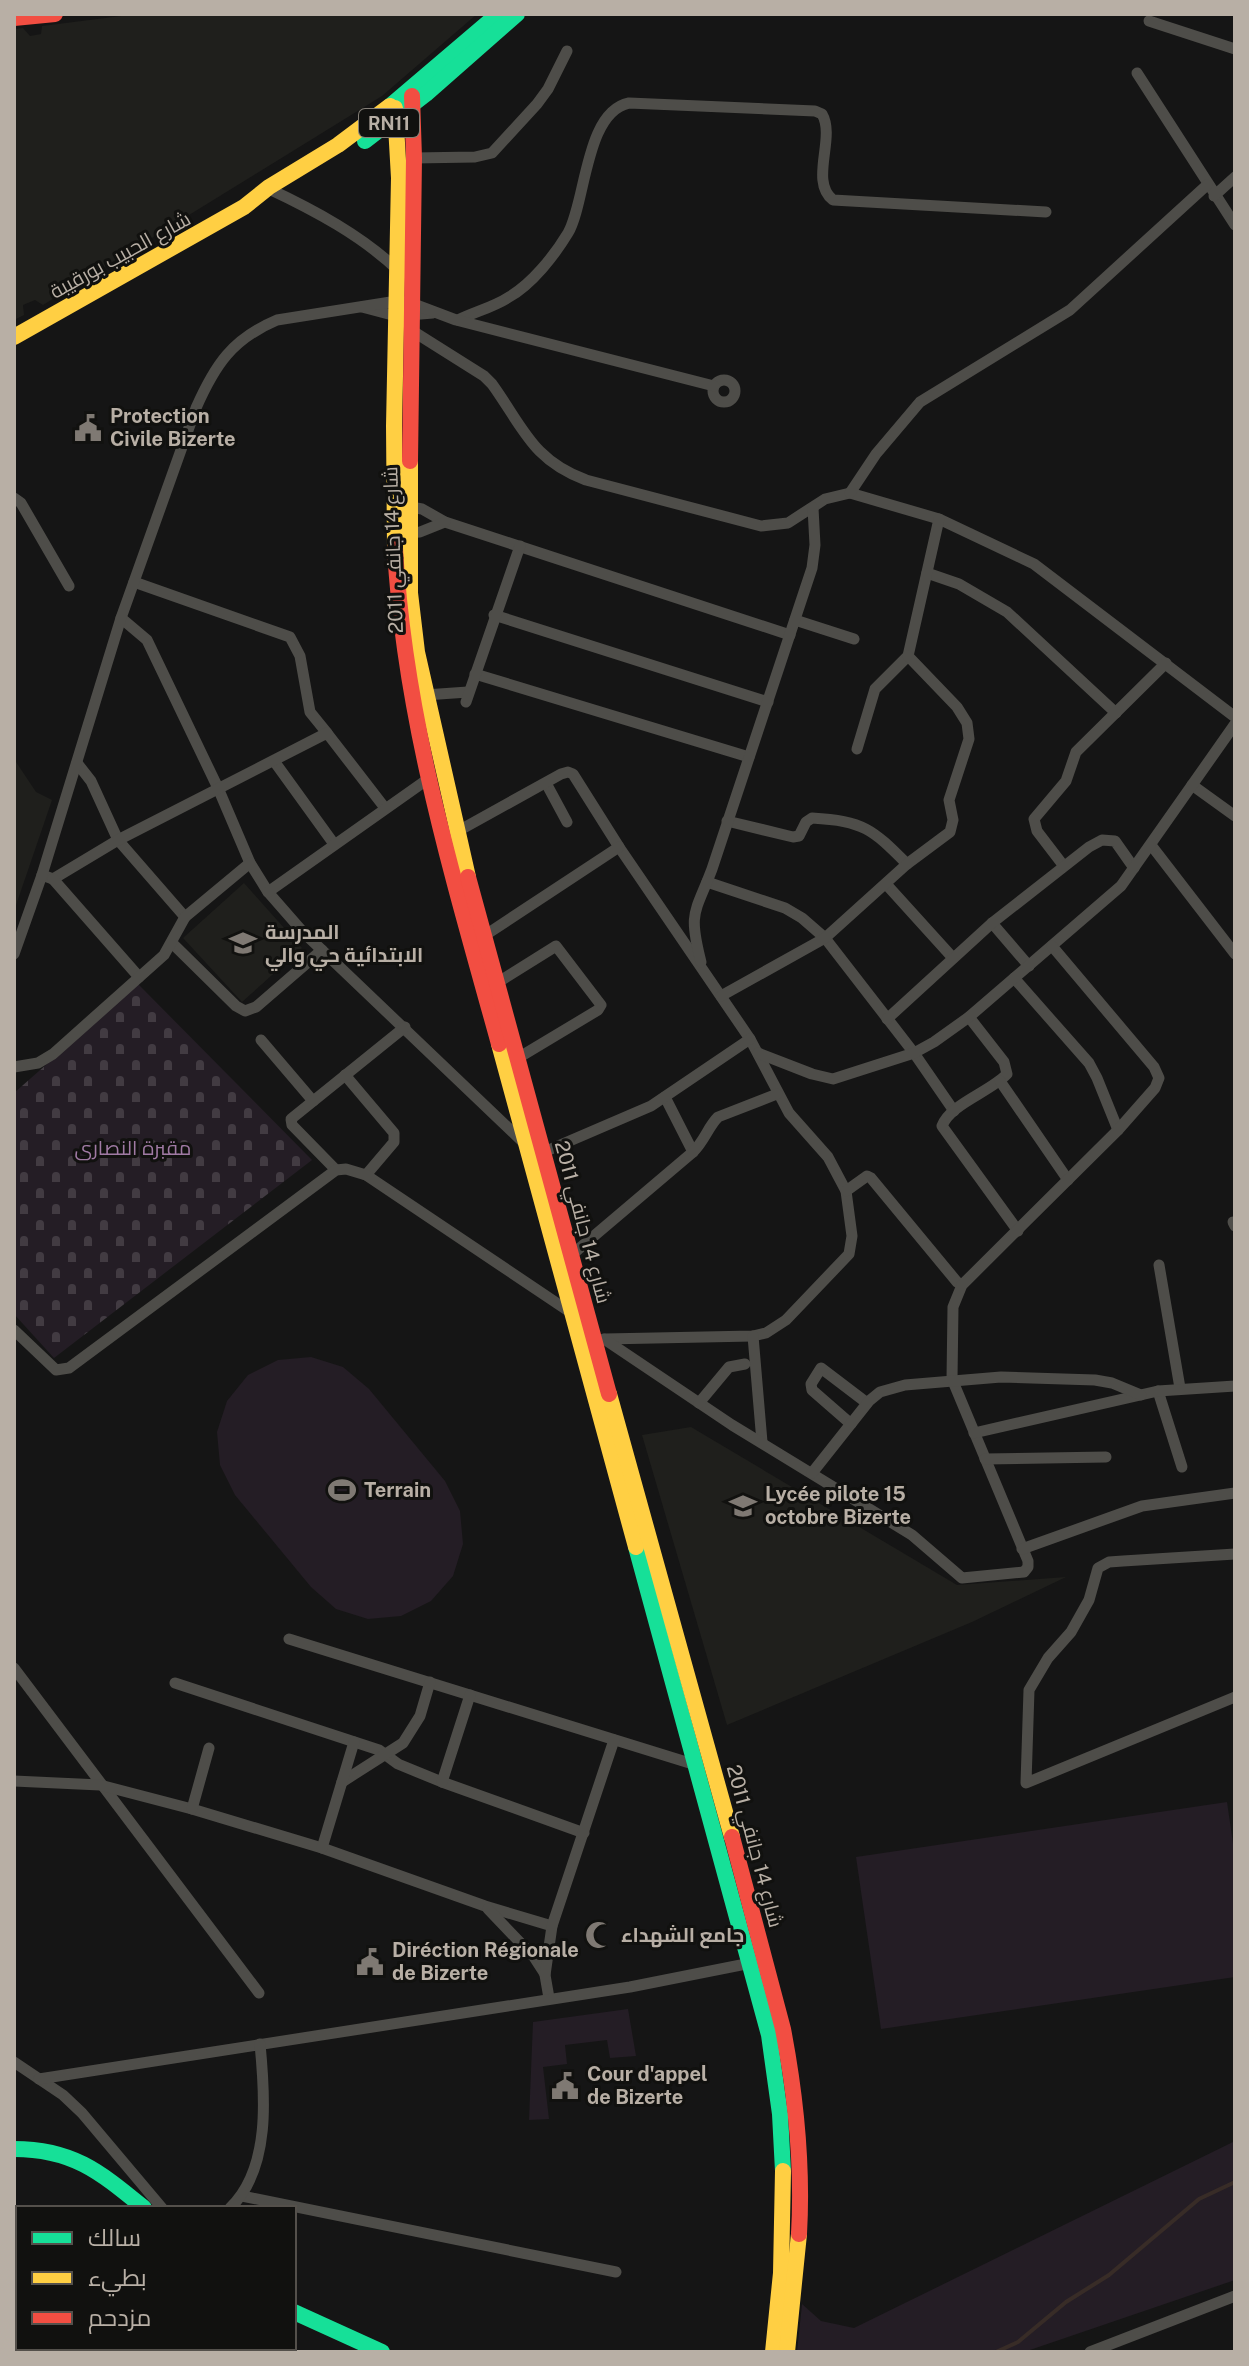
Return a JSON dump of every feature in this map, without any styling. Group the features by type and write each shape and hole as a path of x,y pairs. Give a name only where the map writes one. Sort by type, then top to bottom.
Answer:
{"main road":[{"path":"14,18 55,14"},
{"name":"شارع الحبيب بورقيبة","path":"412,97 498,14"},
{"name":"شارع الحبيب بورقيبة","path":"14,337 272,191 329,165 517,14"},
{"name":"شارع 14 جانفي 2011","path":"405,313 412,284 412,97"},
{"name":"شارع 14 جانفي 2011","path":"396,110 397,270 405,313 399,623 411,699 428,779 484,936 544,1152 565,1259 570,1312 592,1340 696,1765 756,1962 783,2029 794,2085 800,2157 793,2300 787,2352"},
{"name":"شارع 14 جانفي 2011","path":"402,533 425,695 450,836 527,1147 592,1340 683,1654 756,1962 778,2085 784,2156 778,2316 773,2352"},
{"path":"14,2149 33,2148 68,2154 95,2169 141,2206"},
{"path":"296,2313 382,2352"}],"street":[{"path":"1149,21 1235,49"},
{"path":"414,158 475,157 492,153 537,104 567,51"},
{"path":"1137,73 1235,225"},
{"path":"456,320 507,299 530,281 552,254 573,221 591,150 610,116 621,104 815,111 822,114 825,126 823,186 833,200 1046,212"},
{"path":"1217,194 1235,177"},
{"path":"850,493 876,454 920,402 1070,310 1207,185"},
{"path":"272,191 303,205 360,240 412,284"},
{"path":"1217,194 1235,194"},
{"path":"14,954 47,877 77,763 121,618 196,408 220,361 245,337 277,320 373,303 405,313 433,313 714,386"},
{"path":"405,313 484,376 537,450 546,460 572,475 761,526 788,523 825,499 850,493 939,519 1034,564 1235,717"},
{"path":"14,498 21,503 69,586"},
{"path":"402,506 422,509 445,522 790,635"},
{"path":"702,969 693,923 698,899 707,882 815,556 813,508"},
{"path":"857,749 875,689 908,656 939,519"},
{"path":"402,533 420,532 445,522"},
{"path":"425,695 467,697 520,546"},
{"path":"927,573 959,584 1007,612 1116,713"},
{"path":"134,582 290,637 300,656 310,712 385,808"},
{"path":"494,615 768,702"},
{"path":"121,618 147,640 250,863 268,892 322,950 527,1147"},
{"path":"795,620 854,639"},
{"path":"721,996 825,938 954,826 949,800 969,739 969,730 957,707 908,656"},
{"path":"1063,865 1037,831 1034,819 1066,781 1076,752 1166,663"},
{"path":"475,674 749,757"},
{"path":"758,1053 833,1079 914,1053 969,1017 1121,886 1235,724"},
{"path":"47,877 327,733"},
{"path":"274,761 334,844"},
{"path":"77,763 91,781 118,840 185,917"},
{"path":"450,836 546,783 568,772 573,774 750,1039 789,1113 828,1157 846,1191 852,1236 849,1254 786,1320 766,1333 753,1336 592,1340"},
{"path":"268,892 428,779"},
{"path":"546,783 567,822"},
{"path":"1192,785 1235,816"},
{"path":"727,821 793,837 799,836 806,822 812,818 859,825 876,834 907,864"},
{"path":"887,1019 992,923 1089,847 1109,839 1119,844 1134,868"},
{"path":"1151,845 1235,954"},
{"path":"484,936 619,847"},
{"path":"14,1067 38,1063 53,1054 164,955 185,917 250,863"},
{"path":"47,877 139,977"},
{"path":"707,882 785,908 825,938 914,1053 954,1111"},
{"path":"886,884 953,958"},
{"path":"992,923 1029,966"},
{"path":"172,943 236,1006 245,1011 256,1007 322,950"},
{"path":"497,983 556,946 601,1005 598,1010 518,1058"},
{"path":"592,1340 912,1535 962,1578 1024,1572 1028,1561 952,1379 953,1307 962,1285 1118,1130 1159,1083 1158,1074 1052,946"},
{"path":"1014,978 1089,1063 1118,1130"},
{"path":"969,1017 1007,1068 1007,1074 954,1111 944,1121 944,1130 1018,1231"},
{"path":"336,1170 290,1122 291,1119 405,1027"},
{"path":"544,1152 621,1121 665,1097 750,1039"},
{"path":"261,1040 313,1101"},
{"path":"345,1075 394,1133 394,1142 366,1175"},
{"path":"1000,1081 1068,1180"},
{"path":"565,1259 693,1152 705,1140 718,1117 777,1094"},
{"path":"665,1097 693,1152"},
{"path":"14,1330 56,1370 69,1368 336,1170 346,1169 366,1175 570,1312"},
{"path":"846,1191 863,1177 871,1178 962,1285"},
{"path":"1159,1265 1180,1388"},
{"path":"753,1336 762,1442"},
{"path":"699,1403 729,1367 745,1364"},
{"path":"851,1424 812,1390 811,1384 821,1368 867,1403"},
{"path":"812,1473 867,1403 880,1392 891,1388 952,1379 1001,1377 1095,1380 1112,1383 1141,1395"},
{"path":"974,1433 1158,1391 1235,1386"},
{"path":"1158,1391 1182,1467"},
{"path":"985,1459 1106,1457"},
{"path":"1022,1549 1142,1506 1235,1493"},
{"path":"1235,1554 1109,1562 1098,1568 1089,1600 1071,1632 1048,1658 1029,1690 1026,1783 1235,1697"},
{"path":"289,1639 696,1765"},
{"path":"14,1668 259,1993"},
{"path":"342,1782 403,1743 420,1716 430,1682"},
{"path":"175,1683 387,1753 398,1764 442,1782 584,1833"},
{"path":"442,1782 470,1695"},
{"path":"549,1998 545,1975 552,1926 614,1740"},
{"path":"322,1848 354,1742"},
{"path":"192,1809 209,1748"},
{"path":"14,1781 100,1785 192,1809 322,1848 485,1906 552,1926"},
{"path":"485,1906 526,1947 545,1975"},
{"path":"39,2079 630,1987 756,1962"},
{"path":"232,2206 242,2196 257,2155 263,2127 260,2044"},
{"path":"14,2062 63,2095 82,2113 160,2206"},
{"path":"242,2196 291,2206"},
{"path":"296,2207 616,2272"},
{"path":"1090,2352 1235,2296"}],"shaded area":[{"path":"137,14 477,14 382,96 43,305 35,300 23,305 24,315 14,320 14,29 23,28 30,36 41,34 42,26"},
{"path":"14,759 36,792 52,800 14,911"},
{"name":"المدرسة الابتدائية حي والي","path":"244,883 302,948 242,1002 183,938"},
{"name":"Lycée pilote 15 octobre Bizerte","path":"691,1427 957,1585 1066,1577 972,1622 727,1725 642,1435"}],"green space":[{"name":"مقبرة النصارى","path":"138,984 312,1160 54,1358 14,1314 14,1093"},
{"path":"311,1357 343,1367 369,1389 445,1481 460,1511 463,1544 453,1576 431,1601 401,1616 368,1619 336,1609 311,1587 235,1495 220,1465 217,1432 227,1401 248,1375 278,1360"},
{"path":"1227,1802 1235,1857 1235,1977 881,2029 856,1857"},
{"path":"628,2009 636,2056 610,2058 607,2040 565,2045 567,2064 543,2067 549,2119 529,2120 533,2022"},
{"path":"1235,2141 1235,2280 1024,2352 797,2352 802,2304 821,2321 854,2328"}],"waterway":[{"path":"996,2352 1018,2342 1066,2302 1109,2275 1199,2199 1235,2182"}],"traffic: fast":[{"path":"390,106 498,14"},
{"path":"365,141 426,94 517,14"},
{"path":"636,1547 769,2035 780,2114 783,2171"},
{"path":"14,2149 53,2153 85,2165 141,2206"},
{"path":"296,2313 382,2352"}],"traffic: slow":[{"path":"14,337 244,207 269,187 338,145 390,106"},
{"path":"395,108 399,178 395,548"},
{"path":"410,461 410,593 417,652 468,877"},
{"path":"499,1044 636,1547"},
{"path":"609,1394 732,1837"},
{"path":"773,2352 781,2273 783,2171"},
{"path":"787,2352 799,2234"}],"traffic: jam":[{"path":"14,18 55,14"},
{"path":"410,461 412,96"},
{"path":"395,548 400,611 420,737 449,860 499,1044"},
{"path":"468,877 609,1394"},
{"path":"732,1837 788,2054 799,2156 799,2234"}],"place":[{"name":"Protection Civile Bizerte","path":"88,428"},
{"name":"المدرسة الابتدائية حي والي","path":"243,943"},
{"name":"Terrain","path":"342,1490"},
{"name":"Lycée pilote 15 octobre Bizerte","path":"743,1506"},
{"name":"جامع الشهداء","path":"599,1935"},
{"name":"Diréction Régionale de Bizerte","path":"370,1962"},
{"name":"Cour d'appel de Bizerte","path":"565,2086"}]}
